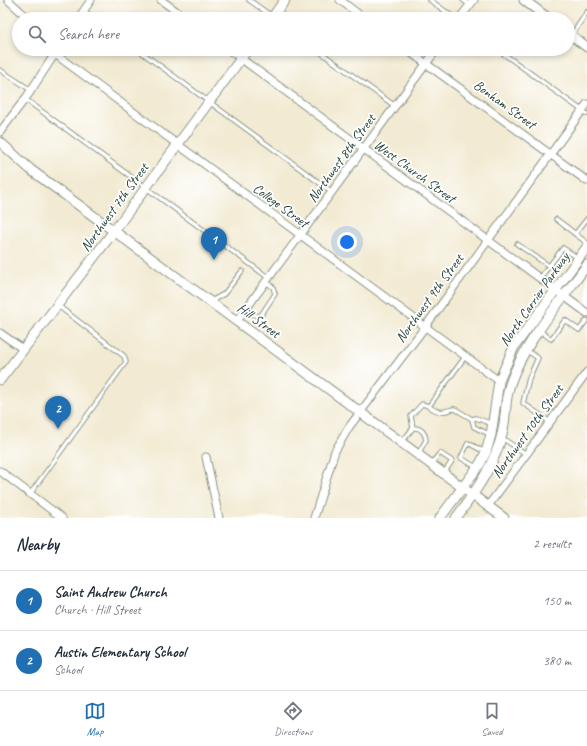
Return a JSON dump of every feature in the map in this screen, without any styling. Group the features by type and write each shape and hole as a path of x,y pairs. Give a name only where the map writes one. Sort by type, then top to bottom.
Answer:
{"street":[{"path":"8,0 21,12"},
{"path":"83,10 91,0"},
{"path":"161,0 177,12"},
{"path":"277,12 285,0"},
{"path":"340,0 356,12"},
{"path":"524,0 540,12"},
{"path":"464,12 472,2"},
{"path":"575,38 587,47"},
{"path":"0,132 25,99 53,56"},
{"name":"College Street","path":"61,56 300,236 499,381"},
{"name":"West Church Street","path":"238,56 587,313"},
{"name":"Bonham Street","path":"415,56 587,181"},
{"name":"Northwest 8th Street","path":"237,321 432,56"},
{"name":"Northwest 7th Street","path":"0,380 114,231 241,58"},
{"name":"Northwest 9th Street","path":"314,518 335,451 360,411 425,327 551,154 585,112 587,104"},
{"name":"Hill Street","path":"0,142 32,170 431,464 474,494 504,518"},
{"name":"North Carrier Parkway","path":"440,518 464,487 486,452 491,435 499,381 514,347 587,247"},
{"name":"North Carrier Parkway","path":"456,518 474,494 498,451 509,388 526,350 587,265"},
{"path":"0,333 23,349"},
{"name":"Northwest 10th Street","path":"488,506 587,372"},
{"path":"206,457 219,518"},
{"path":"0,471 62,518"}],"lane":[{"path":"249,0 265,12"},
{"path":"430,0 446,12"},
{"path":"463,0 472,2"},
{"path":"575,28 587,12"},
{"path":"147,56 332,192"},
{"path":"326,56 395,106"},
{"path":"507,56 585,112"},
{"path":"0,70 31,90"},
{"path":"25,99 267,280 273,287 275,294 262,315 257,316 245,310"},
{"path":"556,219 587,243"},
{"path":"576,234 587,219"},
{"path":"517,244 549,266"},
{"path":"540,278 564,248 579,259"},
{"path":"210,301 224,294 242,271"},
{"path":"30,494 127,359 58,304"},
{"path":"539,330 551,339 565,320 579,330 587,320"},
{"path":"526,350 538,358 529,378 523,403 550,422"},
{"path":"429,406 465,356"},
{"path":"413,428 411,419 413,413 420,405 429,406 438,411 444,412 455,409 472,419 476,418 493,424"},
{"path":"472,419 474,427 491,435"},
{"path":"402,442 413,428"},
{"path":"413,428 422,431 426,437 425,443 418,454"},
{"path":"501,437 526,454"},
{"path":"444,473 452,461 461,458 468,443 486,452"},
{"path":"431,464 440,453 452,461"},
{"path":"461,458 477,468"}],"place":[{"name":"Saint Andrew Church","path":"214,260"},
{"name":"Austin Elementary School","path":"58,429"}]}
